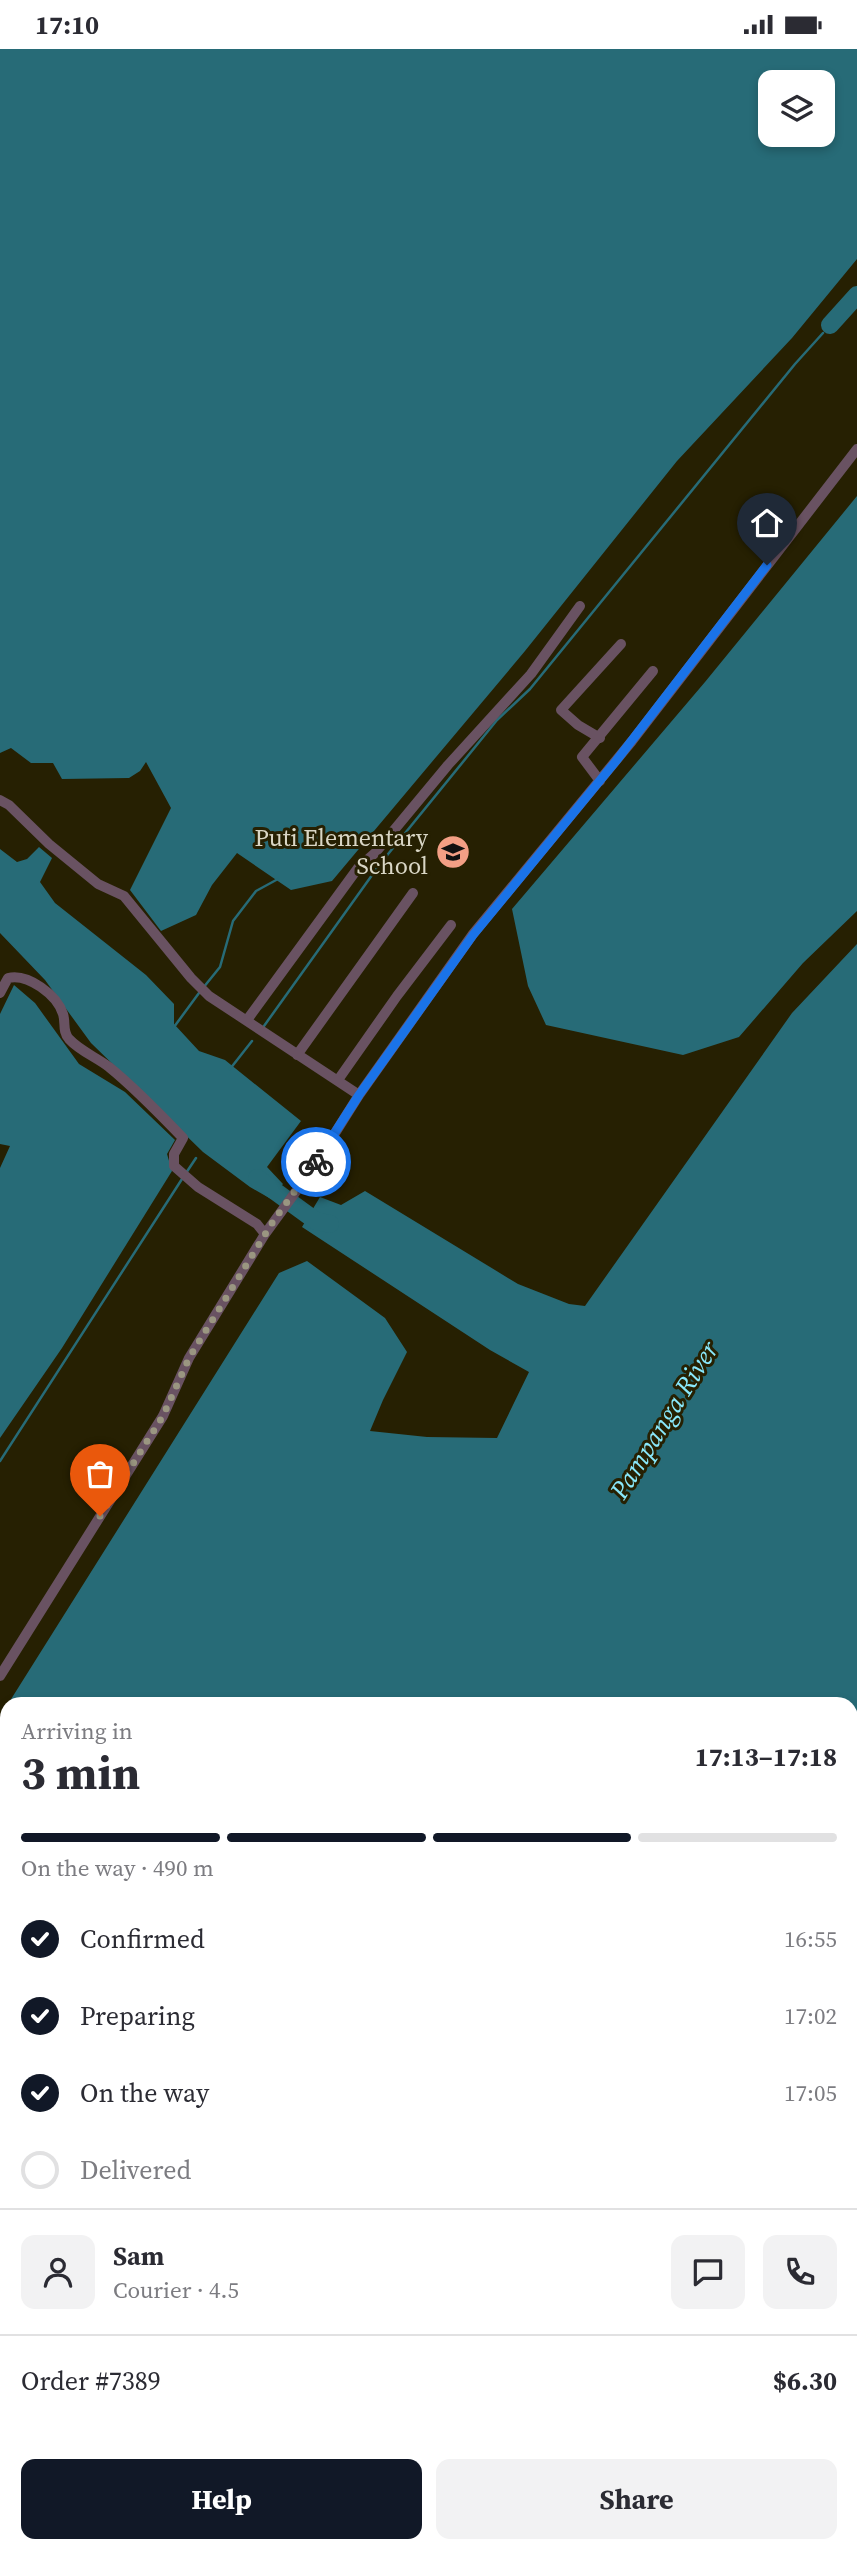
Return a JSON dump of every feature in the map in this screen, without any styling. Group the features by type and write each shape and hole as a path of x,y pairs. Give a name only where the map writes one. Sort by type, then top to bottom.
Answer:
{"street":[{"path":"0,1676 163,1416 189,1358 265,1234 313,1168 359,1095 473,935 600,781 857,449"},
{"path":"247,1020 358,868 375,853 448,765 531,674 580,606"},
{"path":"600,738 561,710 621,644"},
{"path":"600,781 582,757 653,671"},
{"path":"0,800 98,884 124,896 209,996 359,1095"},
{"path":"297,1055 413,893"},
{"path":"338,1080 451,925"},
{"path":"0,993 8,978 16,976 30,980 55,1002 62,1011 64,1032 70,1041 108,1066 183,1138 174,1154 173,1166 189,1180 257,1224 265,1234"}],"water":[{"path":"0,49 857,49 857,259 792,338 677,461 525,651 332,881 291,890 237,853 212,885 196,915 161,931 130,890 171,808 146,762 140,771 129,778 62,779 53,763 31,763 11,748 0,753"},
{"path":"857,496 857,911 803,963 739,1037 683,1055 546,1025 528,986 512,909 705,682"},
{"path":"39,847 52,858 40,882 55,903 146,975 174,1004 174,1024 199,1051 225,1060 301,1121 267,1167 283,1184 271,1199 203,1152 91,1043 45,980 0,933 0,849 17,862 27,859"},
{"name":"Pampanga River","path":"857,944 857,1697 12,1697 279,1273 307,1261 385,1318 407,1352 370,1431 427,1437 497,1438 529,1372 490,1350 302,1227 320,1197 341,1205 365,1191 518,1284 569,1304 585,1306 792,1013"},
{"path":"14,985 35,1003 79,1064 125,1092 175,1140 167,1154 172,1171 62,1348 0,1438 0,1168 10,1146 0,1144 0,1014"}],"waterway":[{"path":"830,325 857,295"},
{"path":"264,1026 380,864 497,720 530,689 823,333"},
{"path":"203,988 220,967 233,921 256,891 278,879"},
{"path":"174,1027 199,993"},
{"path":"230,1069 252,1041"},
{"path":"186,1173 196,1158"},
{"path":"257,1178 316,1221 330,1224"},
{"path":"0,1461 182,1179"}],"way so far":[{"path":"100,1516 163,1416 189,1358 274,1220 316,1162"}],"place":[{"name":"Puti Elementary School","path":"453,852"}],"route":[{"path":"316,1162 359,1095 473,935 616,761 767,565"}]}
